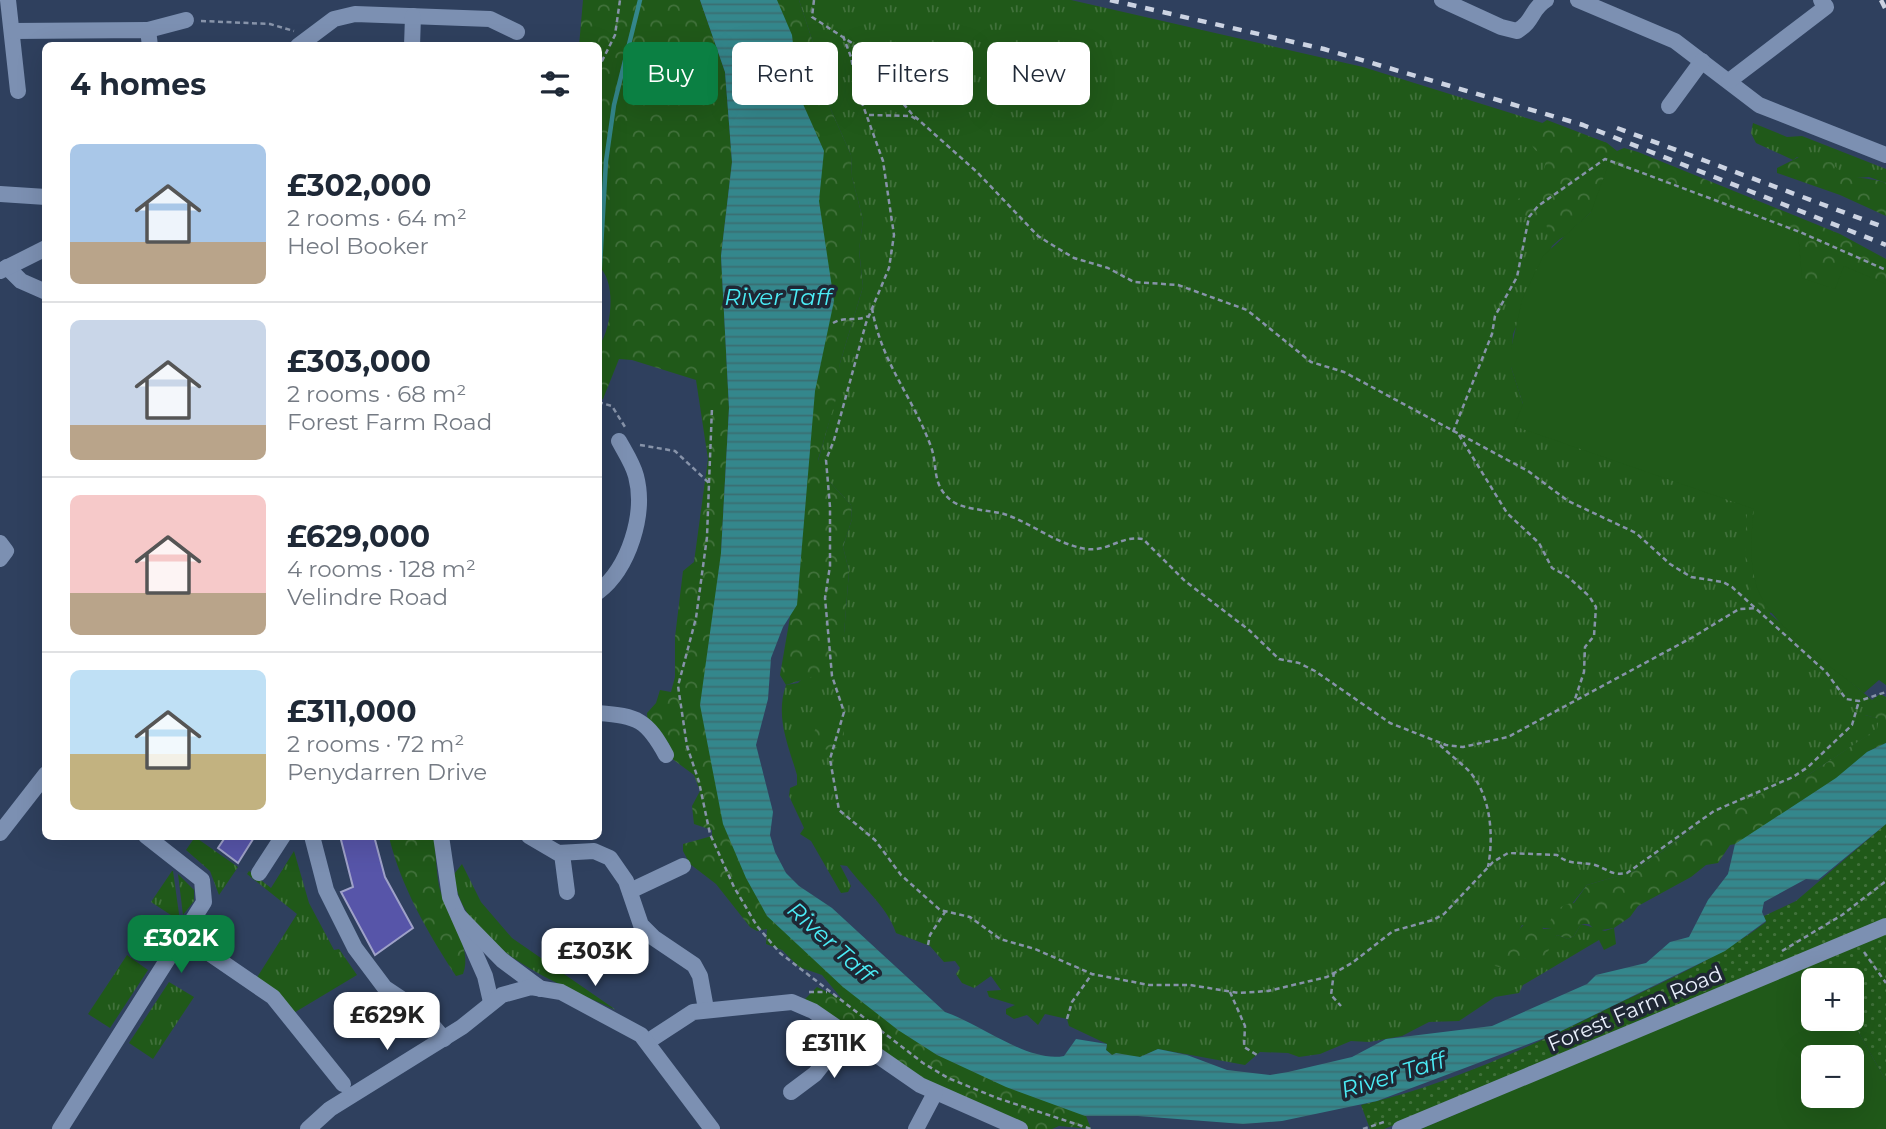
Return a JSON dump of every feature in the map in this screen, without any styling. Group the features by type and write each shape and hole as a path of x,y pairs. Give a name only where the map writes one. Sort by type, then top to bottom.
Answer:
{"street":[{"path":"8,0 18,91"},
{"path":"1442,0 1501,27 1517,31 1530,24 1537,5 1546,0"},
{"path":"1578,0 1614,7 1675,41 1759,105 1886,155"},
{"path":"1729,81 1826,7 1821,0"},
{"path":"302,42 334,19 355,14 497,20 517,32"},
{"path":"412,42 413,16"},
{"path":"12,31 149,38 186,20"},
{"path":"1669,106 1702,61"},
{"path":"0,194 42,197"},
{"path":"42,250 4,269 21,281 42,290"},
{"path":"602,589 611,582 626,557 636,517 636,474 627,439"},
{"path":"602,714 641,721 652,730 666,755"},
{"path":"0,833 42,779"},
{"path":"60,1129 204,902 202,880 151,840"},
{"path":"259,873 280,840"},
{"path":"314,840 326,890 355,948 385,988 421,1012 444,1039"},
{"path":"441,840 443,866 455,912 485,976 491,1002"},
{"path":"535,840 551,851 562,854 594,851 610,858 630,891 637,918 646,931 694,965 700,976 706,1009"},
{"path":"562,854 567,892"},
{"path":"630,891 683,866"},
{"path":"455,912 502,960 541,989"},
{"name":"Forest Farm Road","path":"1400,1129 1886,926"},
{"path":"184,936 273,997 343,1084"},
{"path":"308,1129 330,1109 444,1039 491,1002 514,990 541,989 561,992 588,1005 647,1042 712,1129"},
{"path":"647,1042 682,1016 706,1009 792,1002 813,1011 887,1065 935,1093 1020,1129"},
{"path":"790,1092 814,1074 846,1035"},
{"path":"916,1129 935,1093"}],"path":[{"path":"602,61 615,35 620,0"},
{"path":"814,0 811,17 843,36 920,121 977,172 1038,236 1074,258 1108,268 1134,282 1178,285 1247,310 1311,362 1344,372 1528,471 1568,500 1636,533 1691,577 1723,582 1758,608 1826,672 1846,699 1859,701 1886,692"},
{"path":"186,20 285,26 302,42"},
{"path":"843,36 883,161 894,235 889,268 868,316 826,460 830,507 830,566 825,598 832,676 844,712 830,759 832,779 839,810 875,841 901,875 945,912 970,917 1000,939 1035,949 1092,974 1149,985 1190,985 1230,992 1268,991 1307,984 1334,972 1394,931 1433,920 1444,914 1501,856 1518,851 1558,855 1566,863 1594,865 1615,875 1626,873 1714,811 1808,767 1852,725 1859,701"},
{"path":"868,115 911,116 920,121"},
{"path":"1453,432 1492,334 1495,316 1517,277 1529,216 1538,206 1605,159 1800,232 1886,270"},
{"path":"872,305 892,373 920,419 932,448 935,478 952,501 1022,521 1059,540 1088,550 1100,550 1124,539 1143,539 1185,581 1249,630 1279,659 1299,663 1315,671 1390,723 1440,744 1463,747 1508,737 1739,609 1758,608"},
{"path":"833,323 841,318 860,320 868,316"},
{"path":"602,403 612,407 627,439 640,445 676,451 709,483"},
{"path":"712,408 707,537 696,618 678,686 687,746 720,862 751,916 780,953 805,975 923,1063 948,1078 997,1098 1091,1129"},
{"path":"1459,435 1507,513 1539,543 1552,568 1567,576 1589,596 1596,607 1594,636 1585,647 1581,686 1573,701"},
{"path":"1440,744 1469,772 1477,784 1493,836 1488,867"},
{"path":"928,945 930,934 945,912"},
{"path":"1848,942 1864,952 1886,983"},
{"path":"1334,972 1331,995 1341,1006"},
{"path":"1067,1019 1072,1002 1092,974"},
{"path":"1230,992 1245,1026 1244,1048 1257,1055"}],"green space":[{"path":"583,0 700,0 715,42 623,42 623,105 718,105 718,52 725,72 732,162 721,256 729,408 721,553 760,884 1083,1108 1091,1129 1059,1126 1052,1129 1021,1129 941,1089 802,1002 817,987 842,999 822,975 799,967 782,950 766,944 767,929 757,931 750,927 716,884 690,864 683,851 683,844 712,836 712,830 694,824 692,806 700,791 694,775 667,755 669,743 653,731 647,713 656,703 660,690 671,692 675,677 675,637 683,571 694,562 708,459 696,380 632,360 619,359 602,399 602,340 607,328 610,293 602,271 602,42 579,42"},
{"path":"774,0 799,0 813,42 775,42"},
{"path":"799,0 1071,0 1363,67 1607,143 1609,163 1591,212 1552,246 1513,334 1511,367 1523,404 1754,509 1770,614 1872,700 1880,694 1886,697 1886,700 1881,697 1865,715 1880,719 1878,729 1808,775 1743,802 1694,828 1635,871 1587,885 1552,929 1522,925 1515,938 1524,959 1549,946 1557,935 1568,939 1574,936 1581,924 1605,931 1614,928 1616,944 1604,950 1599,940 1523,985 1519,993 1495,997 1459,1021 1429,1022 1402,1036 1369,1042 1351,1041 1320,1054 1299,1057 1288,1053 1260,1052 1245,1065 1158,1049 1140,1057 1112,1055 1106,1050 1107,1044 1069,1026 1067,1019 1045,1014 1038,1025 1027,1015 1014,1019 1006,1014 1006,1009 1015,1005 989,997 987,991 1001,990 991,976 974,988 962,983 956,974 960,968 955,961 944,962 930,946 896,933 887,914 874,898 847,866 840,865 851,886 848,892 841,893 811,841 800,834 804,828 789,796 790,788 797,785 797,775 782,719 786,685 798,683 844,634 849,571 843,547 852,519 851,505 828,480 818,461 829,422 840,363 863,287 859,249 863,220 852,177 851,155 829,105 838,105 838,42 813,42"},
{"path":"777,105 829,105 851,155 852,177 863,220 859,250 863,287 840,363 836,399 818,460 828,480 851,505 852,519 843,547 849,571 844,634 837,659 824,673 786,685 780,675 790,617"},
{"path":"1547,120 1607,143 1617,151 1624,148 1638,152 1840,234 1886,259 1886,289 1775,614 1762,608 1748,581 1745,544 1749,495 1591,212 1566,236 1557,240 1548,237 1546,220 1541,215 1511,218 1507,212 1510,204 1539,186 1547,157 1535,150 1529,141 1533,129"},
{"path":"1753,123 1787,137 1802,136 1886,169 1886,183 1869,177 1855,178 1797,157 1793,160 1756,143 1751,133"},
{"path":"1805,154 1815,162 1832,162 1849,175 1886,183 1886,216 1840,195 1777,173 1777,168"},
{"path":"1609,163 1798,233 1802,278 1835,289 1844,266 1886,284 1886,685 1879,680 1864,693 1802,644 1773,615 1762,599 1752,566 1754,509 1514,426 1523,404 1511,367 1511,349 1522,300 1543,256 1591,212"},
{"path":"1881,697 1886,700 1886,743 1867,752 1863,763 1743,843 1730,845 1718,863 1706,865 1691,877 1638,906 1630,917 1614,928 1596,931 1589,924 1581,924 1574,936 1568,939 1557,935 1546,955 1524,959 1523,968 1517,972 1495,966 1492,958 1495,949 1511,938 1532,917 1539,919 1543,929 1552,929 1550,921 1554,914 1562,906 1574,903 1587,885 1635,871 1718,811 1808,775 1877,729 1879,719 1865,715 1862,709"},
{"path":"829,720 835,721 843,729 843,741 835,749 829,750 823,749 815,741 814,735 815,729 823,721"},
{"path":"1886,824 1886,1081 1858,1031 1864,1031 1864,968 1822,968 1817,960 1384,1129 1370,1129 1361,1105 1426,1087 1553,1035 1673,978 1748,935 1766,922 1764,916 1796,901"},
{"path":"193,840 199,840 238,867 219,895 210,871 186,850"},
{"path":"390,840 434,840 439,886 465,953 463,974 456,976 426,926 408,892"},
{"path":"294,851 309,903 334,950 339,949 357,975 292,1014 256,979 297,914 247,874 249,871 271,888"},
{"path":"462,864 481,902 512,938 616,1010 541,975 493,942 474,922 460,900 454,874"},
{"path":"173,871 180,921 151,902"},
{"path":"178,874 194,890 194,901 183,915"},
{"path":"127,955 148,970 110,1028 88,1014"},
{"path":"1817,960 1822,968 1801,968 1801,1031 1858,1031 1886,1081 1886,1129 1421,1129"},
{"path":"169,982 194,997 153,1059 129,1043"}],"water":[{"name":"River Taff","path":"700,0 777,0 793,42 732,42 732,105 803,105 824,151 819,201 834,301 815,391 797,605 783,627 771,658 768,699 756,745 773,812 770,835 786,873 799,886 832,908 945,1012 1020,1048 1050,1057 1064,1056 1076,1039 1107,1044 1106,1050 1112,1055 1116,1053 1140,1057 1158,1049 1187,1055 1227,1070 1270,1075 1288,1072 1352,1057 1386,1039 1492,1026 1587,984 1596,975 1646,963 1670,942 1689,937 1708,900 1728,874 1735,844 1836,778 1867,752 1886,743 1886,824 1818,880 1806,879 1764,902 1762,912 1766,921 1725,951 1555,1034 1377,1101 1282,1121 1243,1124 1138,1116 1085,1116 1006,1087 937,1055 898,1030 843,987 767,916 746,878 723,824 700,705 721,553 729,408 721,256 732,162 725,72 718,52 718,42 715,42"}],"building":[{"path":"223,840 252,840 238,863 218,848"},
{"path":"341,840 375,840 385,877 413,928 375,955 341,892 353,887"}],"waterway":[{"path":"602,230 606,161 614,105 640,0"}],"railway":[{"path":"1110,0 1324,49 1583,125 1886,245"},
{"path":"1881,0 1886,10"},
{"path":"1617,128 1886,228"}]}
